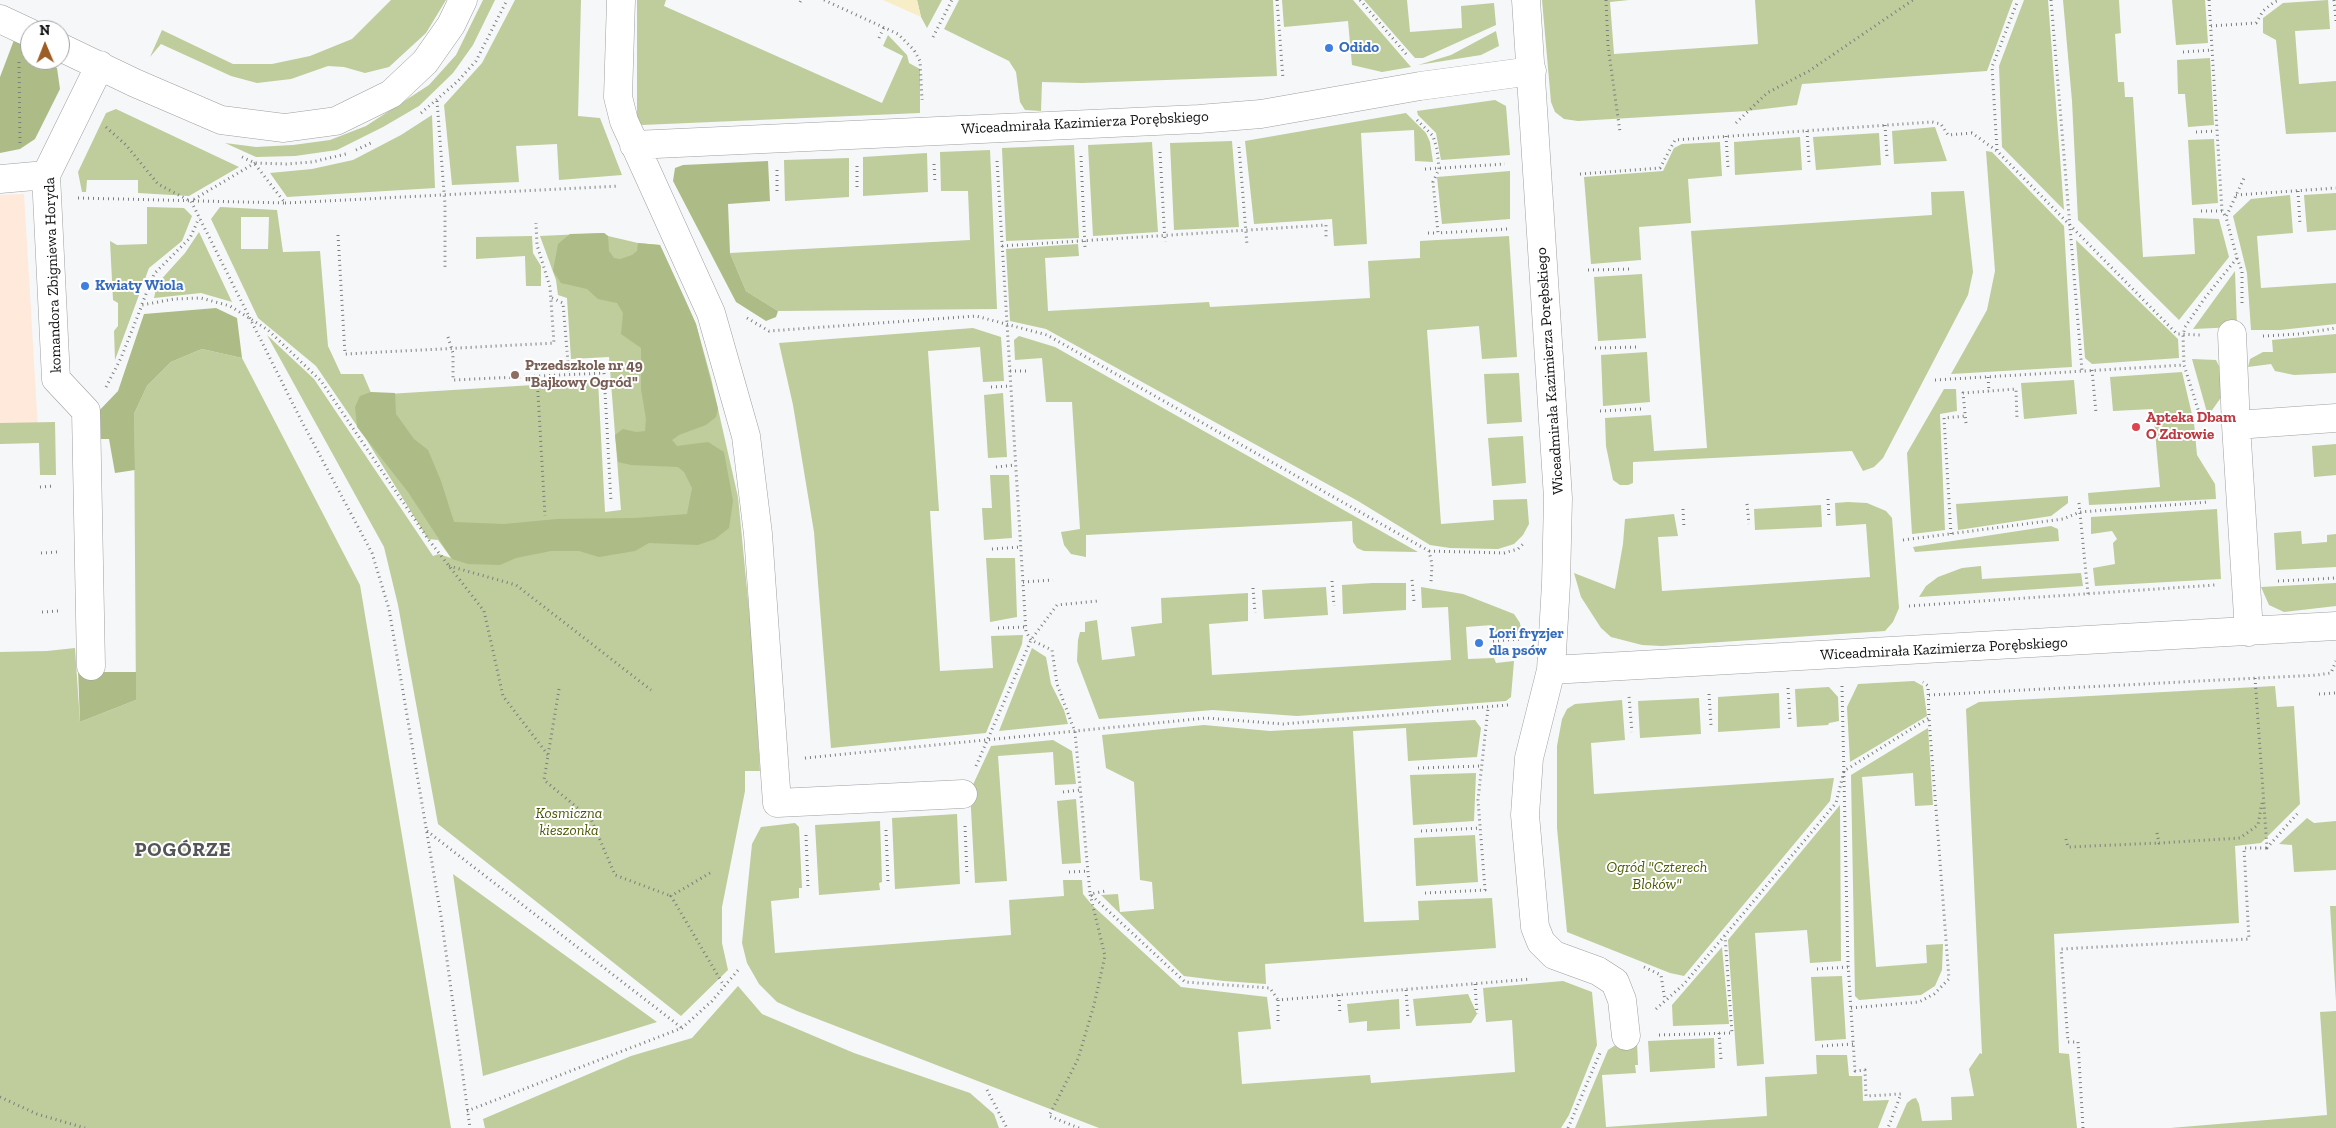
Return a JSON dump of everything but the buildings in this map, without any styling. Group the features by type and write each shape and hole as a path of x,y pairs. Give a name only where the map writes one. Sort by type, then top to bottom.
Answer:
{"street":[{"path":"70,51 135,83 221,120 284,128 336,120 391,94 424,62 451,25 463,0"},
{"path":"621,0 618,97 624,121 711,313 746,436 758,534 777,803 963,794"},
{"name":"Wiceadmirała Kazimierza Porębskiego","path":"1526,0 1558,498 1551,670 1529,758 1525,815 1535,927 1541,942 1554,955 1598,971 1615,982 1622,1000 1626,1036"},
{"name":"komandora Zbigniewa Horyda","path":"86,411 56,380 46,175 100,65"},
{"name":"Wiceadmirała Kazimierza Porębskiego","path":"634,145 1199,119 1260,114 1345,101 1420,86 1532,71"},
{"path":"0,179 46,175"},
{"path":"2237,333 2236,584 2249,632"},
{"path":"86,411 91,666"},
{"path":"2236,424 2336,418"},
{"name":"Wiceadmirała Kazimierza Porębskiego","path":"1551,670 2336,626"}],"path":[{"path":"824,0 898,34 914,50 920,61 924,131"},
{"path":"933,37 952,0"},
{"path":"1360,0 1413,62 1420,86"},
{"path":"1606,0 1608,46 1620,132"},
{"path":"1736,123 1767,93 1809,71 1914,0"},
{"path":"1997,150 1992,68 2018,0"},
{"path":"2051,0 2082,371"},
{"path":"2209,0 2222,211 2226,217"},
{"path":"2210,26 2256,23 2263,11 2274,1 2280,0"},
{"path":"2334,0 2336,21"},
{"path":"16,27 20,149"},
{"path":"879,38 884,27"},
{"path":"2183,52 2212,50"},
{"path":"437,100 445,205 444,267"},
{"path":"1415,114 1416,119 1433,136 1438,168 1433,182 1438,233"},
{"path":"1580,174 1660,168 1675,140 1932,122 1941,124 1948,136 1972,133 1997,150 2177,334 2237,333 2271,335 2336,328"},
{"path":"1885,125 1887,157"},
{"path":"105,126 126,145 158,184 191,201 301,420 372,553 389,609 441,916 470,1128"},
{"path":"1808,131 1809,162"},
{"path":"2196,132 2216,131"},
{"path":"1726,136 1728,168"},
{"path":"1239,146 1247,245"},
{"path":"1160,148 1165,242"},
{"path":"1081,150 1085,248"},
{"path":"996,152 1025,627 1031,640 1052,650 1057,684 1075,732 1090,894 1105,956 1094,1005 1078,1060 1048,1116 1079,1128"},
{"path":"71,198 285,203 255,163 237,155"},
{"path":"191,201 255,163"},
{"path":"1424,169 1513,164"},
{"path":"2236,195 2336,188"},
{"path":"2298,191 2300,225"},
{"path":"2201,211 2222,211"},
{"path":"86,411 102,395 121,358 154,274 190,238 200,218"},
{"path":"338,235 345,354 554,343 552,298 547,271 537,245 536,223"},
{"path":"1002,246 1326,225 1326,239"},
{"path":"1428,233 1516,229"},
{"path":"2237,258 2242,271 2237,333"},
{"path":"1588,270 1634,269"},
{"path":"142,305 174,299 200,298 230,306 268,330 321,381 404,504 484,611 503,696 548,755"},
{"path":"552,298 563,303 569,375"},
{"path":"744,316 769,331 976,316 1007,326 1047,335 1429,551 1504,553 1518,549 1527,541"},
{"path":"448,337 452,348 453,380 604,374 611,502"},
{"path":"1595,348 1639,346"},
{"path":"1935,380 2184,365"},
{"path":"2092,370 2096,413"},
{"path":"1010,371 1030,371"},
{"path":"536,376 545,516"},
{"path":"1988,377 1989,392"},
{"path":"991,387 1011,386"},
{"path":"1966,423 1964,393 2016,389 2017,420"},
{"path":"1600,411 1642,409"},
{"path":"1951,534 1944,418 1966,416"},
{"path":"996,467 1016,465"},
{"path":"40,487 56,486"},
{"path":"1828,499 1829,519"},
{"path":"1903,540 2063,520 2080,512 2212,502"},
{"path":"2079,503 2088,594"},
{"path":"1747,504 1749,524"},
{"path":"1683,509 1684,528"},
{"path":"992,549 1021,546"},
{"path":"1429,551 1432,564 1431,582"},
{"path":"449,566 516,585 651,690"},
{"path":"1909,606 2336,578"},
{"path":"1023,582 1052,580"},
{"path":"1412,580 1414,601"},
{"path":"1332,581 1334,606"},
{"path":"1253,588 1255,613"},
{"path":"967,876 963,794 1031,640 1057,605 1098,601"},
{"path":"42,612 66,611"},
{"path":"998,628 1025,627"},
{"path":"1493,641 1524,639"},
{"path":"1929,695 2331,673 2336,660"},
{"path":"2256,678 2267,848"},
{"path":"1841,679 1848,967 1855,1071 1865,1070 1866,1096 1901,1094 1888,1128"},
{"path":"1850,1008 1919,1002 1934,994 1949,980 1929,718 1929,695 1928,686 1920,680"},
{"path":"1788,682 1790,720"},
{"path":"1709,688 1711,726"},
{"path":"560,689 544,780 591,819 615,875 671,896 724,986"},
{"path":"1629,693 1632,732"},
{"path":"2319,694 2336,693"},
{"path":"774,760 1206,718 1283,724 1542,703"},
{"path":"1425,893 1485,890 1478,800 1488,708"},
{"path":"1568,1128 1602,1049 1626,1036 1684,984 1836,803 1844,771 1929,718"},
{"path":"1418,768 1481,766"},
{"path":"1063,792 1080,790"},
{"path":"2066,839 2068,847 2240,838 2258,825 2263,796"},
{"path":"2083,1128 2078,1042 2068,1042 2061,949 2249,939 2244,848 2267,848 2298,813"},
{"path":"885,824 888,882"},
{"path":"1421,831 1480,828"},
{"path":"805,829 808,887"},
{"path":"426,830 682,1028"},
{"path":"2157,833 2159,843"},
{"path":"1069,872 1088,871"},
{"path":"671,896 710,873"},
{"path":"1090,894 1106,891"},
{"path":"1090,894 1184,982 1270,988 1278,1000 1278,1021"},
{"path":"1626,1036 1732,1033 1725,936"},
{"path":"1817,969 1848,967"},
{"path":"468,1111 682,1028 712,1001 739,969"},
{"path":"1278,1000 1535,979"},
{"path":"1475,984 1477,1014"},
{"path":"1406,990 1408,1019"},
{"path":"1339,995 1340,1015"},
{"path":"1719,1033 1721,1059"},
{"path":"1822,1046 1853,1044"},
{"path":"987,1090 1007,1128"},
{"path":"0,1097 37,1114 84,1128"}],"shaded area":[{"path":"24,194 38,429 0,430 0,195"}],"green space":[{"path":"391,0 446,0 426,33 389,67 365,73 344,67 328,66 291,79 257,83 231,76 161,44 150,57 162,30 233,64 272,64 310,56 352,39"},
{"path":"483,0 495,0 473,45 453,73 419,106 383,127 337,150 295,156 256,157 225,143 256,147 293,145 330,140 366,126 429,85 456,55"},
{"path":"515,0 581,0 578,116 600,118 622,175 559,180 557,144 516,146 519,182 452,185 444,105 482,63"},
{"path":"637,0 666,0 664,6 882,103 903,56 883,46 888,35 907,55 909,63 920,69 920,113 642,125 637,120"},
{"path":"917,0 942,0 927,28 921,17"},
{"path":"959,0 1273,0 1277,76 1082,83 1042,82 1041,111 1025,110 1020,102 1016,72 1009,61 944,29"},
{"path":"1282,0 1353,0 1411,67 1382,72 1352,65 1348,21 1284,27"},
{"path":"1364,0 1407,0 1410,32 1462,28 1461,6 1494,3 1496,25 1423,58 1415,58"},
{"path":"1542,0 1629,0 1610,2 1614,54 1758,44 1755,0 2013,0 1987,71 1802,84 1797,105 1747,111 1578,121 1564,119 1555,112 1551,102"},
{"path":"2024,0 2048,0 2064,210 2002,147 1999,66"},
{"path":"2063,0 2119,0 2121,33 2115,34 2118,82 2124,82 2125,97 2133,97 2143,257 2195,254 2193,218 2219,219 2229,257 2179,320 2078,220 2072,101"},
{"path":"2172,0 2205,0 2208,43 2176,45"},
{"path":"2328,0 2330,29 2295,31 2299,84 2336,81 2336,132 2286,134 2276,40 2263,33 2263,18 2283,3"},
{"path":"1496,31 1499,46 1481,55 1418,65 1451,55"},
{"path":"14,40 20,44 20,70 57,70 60,89 35,139 20,149 0,153 0,77"},
{"path":"2210,58 2214,125 2188,127 2185,94 2178,94 2177,60"},
{"path":"1495,100 1506,106 1510,155 1441,160 1436,133 1418,115 1417,111"},
{"path":"116,109 239,167 189,196 138,193 138,180 87,180 86,192 82,192 78,172 106,113"},
{"path":"1406,113 1426,133 1430,142 1433,162 1415,161 1414,130 1361,133 1367,244 1334,246 1332,219 1254,224 1245,141"},
{"path":"432,115 435,188 287,197 270,173 312,169 353,160 401,135"},
{"path":"1935,127 1947,161 1894,164 1892,131"},
{"path":"1879,133 1881,165 1816,170 1813,137"},
{"path":"1800,137 1802,170 1735,175 1734,142"},
{"path":"2214,139 2218,203 2192,205 2188,140"},
{"path":"1232,141 1239,227 1174,230 1170,143"},
{"path":"1152,142 1158,232 1093,236 1088,145"},
{"path":"1720,142 1722,176 1688,179 1691,223 1639,227 1641,260 1591,264 1584,177 1663,171 1674,148 1682,144"},
{"path":"1074,145 1079,238 1006,241 1002,148"},
{"path":"990,150 997,309 778,311 746,291 730,253 970,240 968,191 941,191 940,152"},
{"path":"1986,151 1992,152 2064,226 2072,367 1951,374 1987,310 1995,271"},
{"path":"927,153 928,192 863,196 863,157"},
{"path":"849,158 849,197 785,201 784,160"},
{"path":"768,161 770,201 728,204 730,253 746,291 778,311 776,317 766,321 736,302 673,181 675,168 683,165"},
{"path":"1510,171 1510,219 1442,224 1437,177"},
{"path":"1964,191 1973,272 1968,295 1883,458 1874,467 1863,471 1852,451 1633,462 1633,483 1620,485 1613,480 1606,446 1605,418 1651,415 1654,451 1707,448 1691,231 1932,215 1931,192"},
{"path":"2336,193 2336,230 2307,232 2304,195"},
{"path":"2290,195 2293,233 2257,236 2261,288 2336,283 2336,324 2280,330 2251,330 2247,273 2233,216 2251,199"},
{"path":"147,207 184,208 192,216 182,241 149,268 115,360 114,331 118,326 118,303 113,300 110,241 117,245 147,244"},
{"name":"Kosmiczna kieszonka","path":"220,207 277,210 283,252 320,251 328,346 341,374 363,374 372,395 598,381 605,512 621,510 609,357 571,359 567,298 558,295 556,280 540,236 604,233 608,236 638,243 660,245 696,324 711,378 738,497 753,651 760,771 745,771 745,791 722,907 722,943 728,970 681,1016 438,824 398,605 384,547 267,335 314,379 433,556 439,554 451,558 438,540 428,539 366,439 316,366 258,318 211,219","holes":["241,217 269,217 268,249 241,249"]},
{"path":"199,232 232,302 201,293 154,298 157,284 185,253"},
{"path":"604,233 608,236 609,251 614,258 620,259 632,255 637,251 638,243 660,245 696,324 718,409 716,417 706,425 679,435 672,440 677,446 708,442 724,452 733,501 729,528 715,539 698,545 649,543 635,551 599,557 579,551 551,551 516,558 500,565 468,564 452,559 408,492 357,427 355,407 360,396 371,392 395,393 396,414 414,439 428,450 441,481 454,522 504,524 557,519 635,518 687,514 692,488 684,472 678,467 631,465 618,462 615,435 623,429 636,432 645,431 646,419 641,389 641,348 621,334 623,313 617,303 598,299 587,289 561,283 553,271 558,244 570,234"},
{"path":"532,236 533,253 541,266 541,286 526,286 525,256 476,259 476,237"},
{"path":"1509,236 1517,357 1482,359 1479,326 1427,330 1441,524 1494,520 1493,500 1527,499 1529,524 1523,535 1514,544 1498,549 1450,548 1430,545 1358,501 1046,329 1010,321 1006,249 1078,244 1079,256 1045,258 1048,311 1209,302 1210,307 1370,298 1368,261 1420,258 1420,241"},
{"path":"2076,240 2178,339 2179,358 2092,364 2085,358"},
{"path":"2235,271 2237,327 2193,329"},
{"path":"1642,274 1646,338 1598,341 1594,277"},
{"path":"216,308 237,318 242,358 202,349 171,362 147,386 134,414 135,470 115,473 109,439 95,439 94,416 118,391 144,314"},
{"path":"973,328 1001,337 1004,381 983,382 980,347 928,351 939,511 930,511 940,671 993,668 991,636 1023,635 1022,644 986,733 831,748 814,532 793,405 779,343"},
{"path":"2336,334 2336,373 2294,375 2275,371 2271,364 2248,367 2250,359 2263,352 2273,352 2272,340"},
{"path":"1019,336 1055,347 1418,552 1364,551 1357,548 1353,542 1352,521 1086,535 1086,557 1071,554 1064,545 1061,532 1080,529 1072,402 1046,402 1042,358 1015,360 1014,340"},
{"path":"202,349 242,358 360,585 451,1128 0,1128 0,652 47,651 75,648 80,722 136,700 134,414 147,386 171,362"},
{"path":"1647,352 1650,402 1603,406 1601,355"},
{"path":"2192,359 2216,360 2219,366 2222,396 2208,416"},
{"path":"2182,372 2194,423 2197,455 2215,484 2216,499 2089,505 2088,493 2160,487 2153,409 2113,411 2110,377"},
{"path":"1519,373 1522,422 1487,424 1484,374"},
{"path":"2074,380 2077,414 2024,419 2021,383"},
{"path":"1944,389 1956,389 1957,411 1940,414 1945,530 1912,534 1907,453"},
{"path":"1003,393 1007,457 988,458 984,395"},
{"path":"55,422 56,475 40,475 39,443 0,444 0,423"},
{"path":"1523,436 1526,483 1492,486 1488,438"},
{"path":"2336,444 2336,475 2314,477 2312,446"},
{"path":"990,475 1009,475 1012,538 984,540 982,508 992,508"},
{"path":"2068,496 2068,503 2051,516 1958,530 1956,504"},
{"path":"1835,503 1867,503 1886,511 1892,518 1899,608 1893,622 1885,631 1662,646 1642,645 1611,637 1601,628 1581,597 1574,573 1615,589 1623,544 1625,519 1674,514 1678,536 1658,537 1662,591 1870,577 1866,524 1836,526"},
{"path":"1821,505 1822,527 1755,530 1754,509"},
{"path":"2217,509 2221,579 2095,586 2093,568 2115,564 2113,543 2117,539 2112,531 2091,534 2091,517"},
{"path":"2051,526 2058,529 2059,541 1915,552 1913,547"},
{"path":"2301,531 2302,544 2327,542 2327,535 2336,534 2336,567 2276,570 2274,533"},
{"path":"986,558 1015,558 1017,617 990,622"},
{"path":"1981,566 1982,579 2081,573 2083,586 1919,597 1926,586 1938,577 1962,568"},
{"path":"1406,583 1406,610 1343,614 1342,585"},
{"path":"2336,583 2336,606 2284,612 2269,605 2261,587"},
{"path":"1326,587 1328,615 1264,619 1262,590"},
{"path":"1421,587 1463,594 1514,614 1520,623 1521,629 1517,633 1493,634 1492,625 1466,627 1468,659 1494,658 1496,663 1514,661 1511,697 1506,701 1297,716 1213,710 1099,719 1077,661 1078,640 1080,632 1085,632 1085,622 1097,620 1102,660 1135,656 1131,627 1162,623 1161,598 1248,593 1248,621 1209,624 1212,675 1451,660 1448,607 1422,608"},
{"path":"1032,648 1046,657 1051,684 1064,710 1068,724 999,731"},
{"path":"78,669 102,672 136,672 136,700 80,722"},
{"path":"1914,681 1923,686 1927,716 1850,762 1847,707 1858,684"},
{"path":"2275,686 2277,707 2294,706 2300,804 2261,843 2235,846 2239,923 2054,934 2059,1053 2069,1054 2077,1128 1896,1128 1907,1103 1916,1098 1922,1121 1952,1120 1951,1097 1974,1096 1969,1069 1980,1053 1982,1054 1966,709 1979,702"},
{"path":"1829,687 1838,697 1839,721 1829,723 1828,725 1797,727 1795,689"},
{"path":"1779,693 1780,728 1718,732 1718,697"},
{"path":"1699,698 1701,734 1640,738 1638,701"},
{"name":"Ogród \"Czterech Bloków\"","path":"1622,700 1625,740 1591,743 1594,794 1834,778 1830,801 1684,976 1670,973 1567,932 1557,828 1557,746 1562,719 1567,709 1575,704"},
{"path":"1475,720 1481,728 1477,757 1408,761 1406,728 1353,731 1364,922 1419,920 1418,901 1492,898 1496,948 1265,964 1266,984 1184,976 1101,895 1118,894 1120,912 1154,909 1152,882 1140,880 1134,782 1106,768 1102,735 1204,725 1270,731"},
{"path":"1928,728 1933,805 1915,806 1913,773 1862,777 1876,967 1927,963 1926,945 1943,944 1942,970 1935,986 1921,995 1859,1000 1855,996 1851,775"},
{"path":"1053,740 1072,751 1076,784 1055,785 1053,752 998,756 1007,881 975,883 970,791 991,746"},
{"path":"1476,773 1474,821 1413,825 1410,775"},
{"path":"1076,799 1081,863 1062,864 1057,801"},
{"path":"1840,805 1841,961 1810,963 1807,930 1755,933 1764,1064 1737,1066 1728,940"},
{"path":"957,814 960,884 895,889 892,818"},
{"path":"2307,818 2314,823 2336,821 2336,870 2294,872 2292,845 2279,844"},
{"path":"880,821 882,882 879,883 880,890 819,895 815,825"},
{"path":"795,823 799,827 802,888 799,888 799,898 771,901 775,953 1011,935 1009,900 1064,896 1063,880 1082,880 1083,894 1092,905 1181,987 1267,997 1271,1029 1238,1032 1242,1084 1370,1075 1371,1083 1515,1072 1512,1020 1486,1022 1483,988 1563,981 1592,992 1597,1045 1569,1115 1561,1128 1099,1128 797,1011 777,1002 759,984 747,963 742,943 752,844 761,827"},
{"path":"1475,835 1478,882 1416,886 1414,838"},
{"path":"453,874 657,1022 483,1076"},
{"path":"2330,906 2336,906 2336,1001"},
{"path":"1722,947 1729,1024 1673,1026 1672,1005"},
{"path":"1842,976 1846,1039 1815,1041 1811,977"},
{"path":"738,986 762,1014 854,1053 970,1093 994,1114 999,1128 485,1128 483,1119 631,1056 692,1038"},
{"path":"1468,994 1477,1014 1471,1023 1416,1026 1413,999"},
{"path":"1399,999 1400,1029 1367,1031 1367,1021 1349,1023 1347,1004"},
{"path":"2336,1011 2336,1128 2170,1128 2327,1115 2320,1012"},
{"path":"1714,1038 1715,1068 1650,1072 1648,1041"},
{"path":"1637,1042 1638,1065 1635,1065 1636,1073 1602,1075 1606,1127 1767,1116 1765,1077 1817,1074 1816,1055 1847,1055 1849,1076 1862,1076 1863,1101 1889,1100 1878,1128 1575,1128 1608,1050 1617,1044"}],"sand":[{"path":"883,0 917,0 921,17"}],"place":[{"name":"Odido","path":"1329,48"},
{"name":"Kwiaty Wiola","path":"85,286"},
{"name":"Przedszkole nr 49 \"Bajkowy Ogród\"","path":"515,375"},
{"name":"Apteka Dbam O Zdrowie","path":"2136,427"},
{"name":"Lori fryzjer dla psów","path":"1479,643"}],"district":[{"name":"POGÓRZE","path":"183,850"}]}
